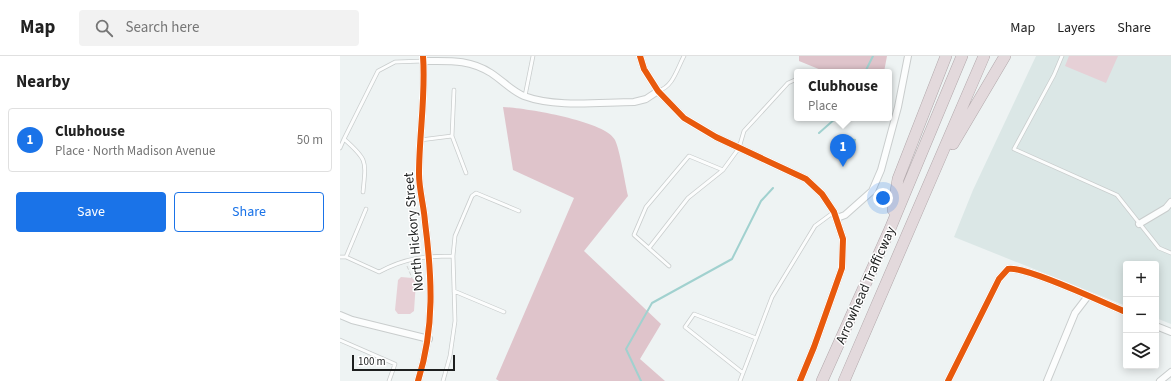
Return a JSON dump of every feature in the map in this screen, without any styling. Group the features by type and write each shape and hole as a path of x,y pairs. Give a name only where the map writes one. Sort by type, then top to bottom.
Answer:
{"highway":[{"path":"890,229 898,179 946,56"},
{"name":"Arrowhead Trafficway","path":"822,381 890,229 962,56"},
{"name":"Arrowhead Trafficway","path":"844,381 984,56"},
{"path":"931,181 1005,56"}],"street":[{"path":"640,56 644,69 658,91 672,108 693,125 806,179 822,194 837,218 843,239 842,268 814,347 800,381"},
{"path":"837,218 845,215 872,191 883,163 898,107 908,56"},
{"path":"423,58 470,63 493,74 525,96 558,103 634,102 646,99 658,91"},
{"name":"North Hickory Street","path":"418,381 429,339 431,321 429,256 419,176 423,58"},
{"path":"1139,224 1169,210 1171,202"},
{"path":"948,381 999,279 1008,269 1020,269 1123,311"},
{"path":"1047,381 1075,313 1088,296"},
{"path":"340,315 352,320 429,339"},
{"path":"1159,327 1171,332"},
{"path":"1160,381 1171,372"}],"lane":[{"path":"525,96 534,56"},
{"path":"658,91 666,89 684,56"},
{"path":"1062,56 1054,75 1014,149 1118,195 1159,248 1171,253"},
{"path":"340,148 378,71 394,62 423,58"},
{"path":"648,248 688,198 723,170 739,148 744,131 788,83 794,80"},
{"path":"454,90 452,136 466,172"},
{"path":"420,140 452,136"},
{"path":"344,139 362,155 365,170 362,192"},
{"path":"669,266 634,235 646,207 689,156 723,170"},
{"path":"443,381 450,356 455,321 453,256 455,236 472,196 476,193 519,211"},
{"path":"346,257 366,209"},
{"path":"740,381 772,297 815,226 834,212"},
{"path":"340,257 346,257 379,272 407,260 429,256 453,256"},
{"path":"454,291 504,312"},
{"path":"743,373 685,327 694,314 756,338"},
{"path":"340,340 396,364 389,381"}],"path":[{"path":"407,260 408,270 412,275 412,278"}],"shaded area":[{"path":"799,56 887,56 885,69 819,69 799,61"},
{"path":"1036,56 1171,56 1171,324 1159,319 1159,261 1123,261 1123,305 954,237 973,190"},
{"path":"1069,56 1118,56 1106,83 1065,66"},
{"path":"503,107 545,113 581,121 608,133 615,140 621,159 628,196 584,251 661,324 640,359 665,381 499,381 496,379 574,198 513,170"},
{"path":"401,277 412,278 416,281 414,311 410,314 398,314 395,310 398,280"}],"water":[{"path":"848,138 856,139 853,155 845,153"}],"waterway":[{"path":"866,69 873,56"},
{"path":"819,133 833,121"},
{"path":"641,381 626,349 652,303 732,259 761,201 773,188"}],"cycle path":[{"path":"418,381 430,321 429,262 419,174 424,85 423,56"},
{"path":"640,56 644,69 658,91 684,118 716,137 806,179 822,194 834,212 843,239 842,268 814,347 800,381"},
{"path":"948,381 999,279 1008,269 1017,269 1047,279 1123,311"}],"place":[{"name":"Clubhouse","path":"843,167"}]}
